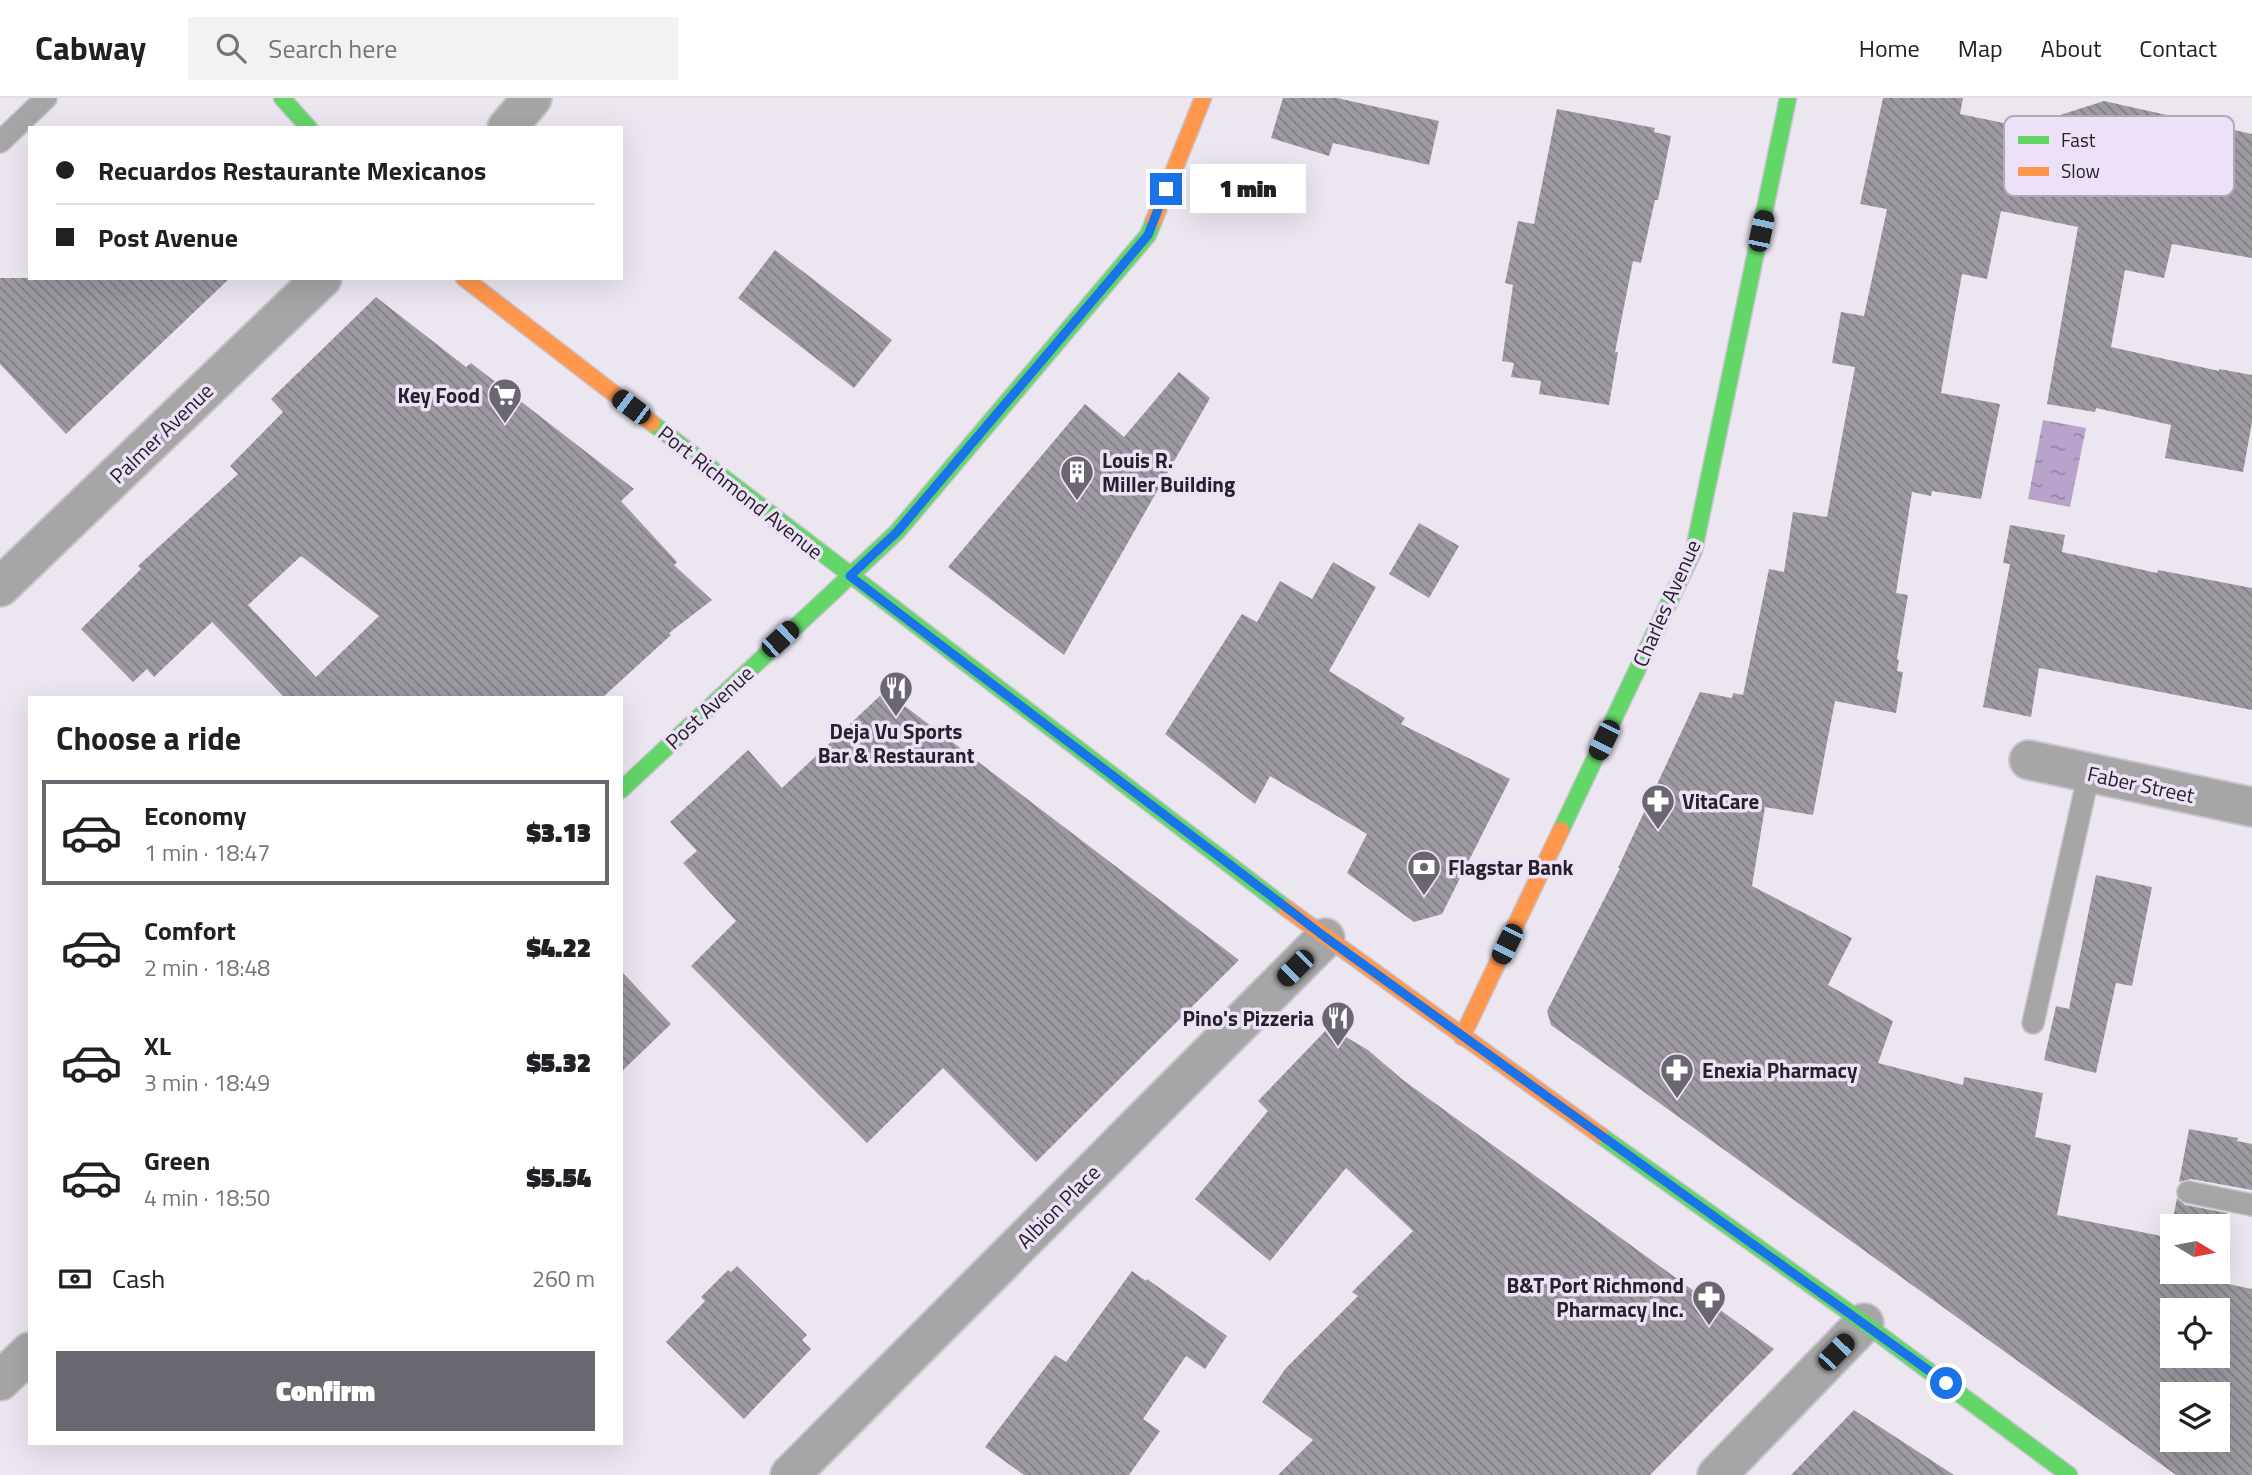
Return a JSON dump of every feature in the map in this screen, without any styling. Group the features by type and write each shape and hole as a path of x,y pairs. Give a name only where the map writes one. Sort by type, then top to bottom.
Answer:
{"street":[{"path":"282,98 307,126"},
{"path":"509,126 532,98"},
{"name":"Post Avenue","path":"623,788 897,532 1148,235 1203,98"},
{"name":"Charles Avenue","path":"1462,1037 1694,550 1788,98"},
{"name":"Palmer Avenue","path":"0,587 320,280"},
{"name":"Port Richmond Avenue","path":"467,280 1325,937 1864,1323 2069,1475"},
{"name":"Faber Street","path":"2029,760 2252,807"},
{"name":"Albion Place","path":"790,1475 1325,937"},
{"path":"1717,1475 1864,1323"},
{"path":"0,1381 28,1354"}],"lane":[{"path":"0,142 46,98"},
{"path":"2033,1023 2089,773"},
{"path":"2188,1192 2252,1205"}],"water":[{"path":"2043,420 2086,428 2070,507 2028,499"}],"building":[{"path":"1283,98 1337,98 1439,121 1429,165 1333,143 1329,156 1271,138"},
{"path":"1883,98 1963,98 1960,114 2004,123 2004,196 2234,196 2234,130 2252,134 2252,258 2172,244 2164,278 2125,270 2111,347 2219,371 2252,375 2252,422 2243,472 2165,458 2171,425 2096,408 2095,412 2047,404 2078,227 2001,211 1987,279 1962,274 1941,393 2000,404 1981,499 1932,491 1931,496 1912,492 1896,593 1908,595 1897,659 1897,671 1903,672 1896,713 1835,701 1813,815 1765,807 1752,886 1852,938 1828,985 1893,1021 1878,1063 1963,1085 1964,1077 2043,1093 2035,1137 2071,1145 2057,1215 2160,1236 2160,1284 2228,1284 2252,1289 2252,1475 2176,1475 1551,1025 1547,1011 1620,868 1700,692 1732,698 1733,693 1743,695 1769,569 1784,572 1793,512 1827,517 1855,367 1832,363 1841,312 1864,316 1887,209 1860,204"},
{"path":"2104,101 2171,116 2057,116"},
{"path":"1557,109 1655,128 1654,132 1671,136 1641,263 1633,261 1615,352 1618,352 1609,405 1539,394 1541,381 1511,377 1514,363 1502,361 1513,285 1505,283 1518,221 1534,224"},
{"path":"775,250 892,340 854,388 738,298"},
{"path":"0,278 228,280 66,434 0,364"},
{"path":"376,297 466,367 471,363 634,489 621,501 677,562 674,565 712,600 669,633 671,635 604,696 283,696 212,622 154,677 147,669 133,682 81,629 141,569 138,566 238,474 230,466 283,412 271,399","holes":["301,556 379,616 316,677 248,605"]},
{"name":"Louis R. Miller Building","path":"1179,372 1210,398 1064,655 948,567 1085,404 1124,437"},
{"path":"1419,523 1459,546 1429,598 1389,574"},
{"path":"2010,525 2065,535 2062,552 2157,573 2158,570 2252,588 2252,710 2039,668 2031,717 1983,707 2010,564 2003,563"},
{"path":"1333,562 1376,587 1329,671 1405,718 1401,724 1510,779 1442,914 1414,922 1347,873 1367,834 1270,776 1255,804 1165,734 1242,614 1257,622 1280,581 1312,599"},
{"path":"885,691 1239,960 1036,1162 943,1068 867,1143 691,966 736,921 683,863 697,851 670,822 748,750 782,788"},
{"path":"2096,875 2152,887 2132,986 2116,983 2096,1073 2044,1060 2056,1006 2069,1009"},
{"path":"623,973 671,1024 623,1070"},
{"path":"1329,1027 1368,1050 1403,1080 1774,1349 1650,1475 1278,1475 1313,1440 1262,1402 1286,1368 1358,1296 1352,1292 1413,1231 1346,1168 1270,1261 1195,1199 1268,1111 1258,1101"},
{"path":"2189,1129 2238,1138 2237,1141 2252,1144 2252,1190 2191,1179 2179,1182"},
{"path":"2177,1198 2185,1205 2227,1213 2174,1214"},
{"path":"737,1266 807,1335 802,1340 811,1349 744,1419 666,1342 705,1301 701,1297 728,1270 731,1272"},
{"path":"1132,1271 1227,1336 1205,1369 1186,1356 1143,1419 1160,1431 1129,1475 1024,1475 985,1447 1055,1355 1066,1362"},
{"path":"1854,1410 1954,1475 1791,1475"}],"traffic: fast":[{"path":"282,98 307,126"},
{"path":"1561,830 1694,550 1788,98"},
{"path":"623,788 897,532 1148,235 1154,220"},
{"path":"652,423 1286,908"},
{"path":"1600,1135 1864,1323 2069,1475"}],"traffic: slow":[{"path":"1154,220 1203,98"},
{"path":"467,280 652,423"},
{"path":"1462,1037 1561,830"},
{"path":"1286,908 1600,1135"}],"place":[{"name":"Key Food","path":"505,425"},
{"name":"Louis R. Miller Building","path":"1077,502"},
{"name":"Deja Vu Sports Bar & Restaurant","path":"896,718"},
{"name":"VitaCare","path":"1658,831"},
{"name":"Flagstar Bank","path":"1424,897"},
{"name":"Pino's Pizzeria","path":"1338,1048"},
{"name":"Enexia Pharmacy","path":"1677,1100"},
{"name":"B&T Port Richmond Pharmacy Inc.","path":"1709,1327"}],"route":[{"path":"1166,189 1148,235 897,532 850,576 1325,937 1946,1383"}]}
